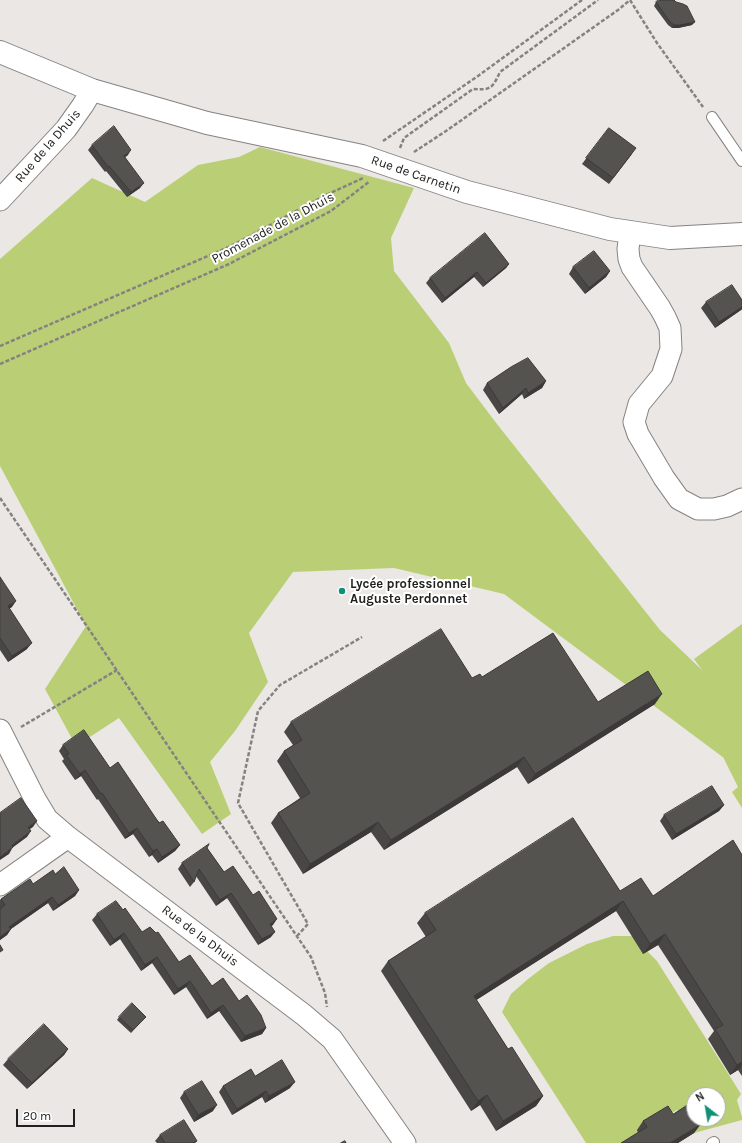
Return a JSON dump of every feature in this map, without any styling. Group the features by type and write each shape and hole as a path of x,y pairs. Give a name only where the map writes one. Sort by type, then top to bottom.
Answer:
{"street":[{"name":"Rue de Carnetin","path":"0,52 92,90 207,123 362,156 467,192 610,229 670,238 742,234"},
{"name":"Rue de la Dhuis","path":"0,200 66,129 92,90"},
{"path":"630,232 628,249 629,259 632,267 665,317 670,328 671,349 662,376 639,404 634,422 638,434 664,478 679,499 698,509 714,509 727,506 742,499"},
{"name":"Rue de la Dhuis","path":"2,734 35,799 47,819 68,837 304,1015 332,1039 405,1143"},
{"path":"0,885 68,837"}],"lane":[{"path":"712,116 742,161"}],"path":[{"path":"362,156 478,76 582,0"},
{"path":"0,346 231,246 366,175 392,166 404,138 473,89 486,90 494,85 500,72 598,0"},
{"path":"630,0 657,43 701,104 712,116"},
{"name":"Promenade de la Dhuis","path":"0,364 229,264 331,211 378,174 446,131 630,0"},
{"path":"0,498 311,957 325,993 327,1008"},
{"path":"297,936 308,924 238,803 258,711 280,685 362,637"},
{"path":"2,734 117,670"}],"green space":[{"path":"260,147 414,188 391,238 394,271 449,343 466,383 660,630 702,670 694,659 742,624 742,808 732,792 738,787 724,758 504,594 394,568 293,572 249,633 268,682 235,731 210,762 231,814 202,834 119,718 76,746 45,689 86,626 0,466 0,259 92,178 145,202 198,165 239,157"},
{"path":"613,936 632,936 657,961 741,1094 737,1100 742,1120 726,1124 726,1087 686,1087 686,1120 677,1110 620,1143 586,1143 502,1012 511,994 549,963 587,944"},
{"path":"690,1127 716,1127 694,1133"}],"building":[{"path":"659,0 674,0 687,6 695,22 674,25 670,22 656,2"},
{"path":"114,126 131,150 124,156 144,183 131,192 109,166 108,167 92,145"},
{"path":"609,128 636,148 613,178 586,158"},
{"path":"485,233 509,264 486,283 477,272 445,298 430,278"},
{"path":"594,251 610,271 589,288 573,267"},
{"path":"732,285 742,300 742,307 719,322 706,302"},
{"path":"528,358 546,381 528,393 526,388 503,408 487,383"},
{"path":"0,577 16,601 8,606 32,643 12,656 0,638"},
{"path":"441,629 472,678 480,674 482,677 553,633 598,702 648,671 662,694 535,774 524,757 391,840 378,822 310,864 278,813 310,793 284,751 302,740 291,722"},
{"path":"84,730 110,768 118,762 159,823 163,821 180,845 162,857 157,849 153,851 137,828 129,833 85,770 80,774 66,755 69,754 63,745"},
{"path":"712,786 724,805 676,834 664,815"},
{"path":"21,798 37,821 28,827 31,831 12,845 13,847 0,857 0,813"},
{"path":"573,818 620,891 641,878 653,896 733,840 742,855 742,1062 737,1065 715,1029 723,1025 665,934 650,944 623,901 474,996 508,1049 512,1047 543,1096 503,1121 487,1095 478,1101 388,961 436,930 425,913"},
{"path":"209,844 207,848 224,872 233,866 253,895 259,891 277,919 270,924 275,932 262,939 231,893 220,900 199,869 194,882 182,863"},
{"path":"64,867 79,890 58,905 52,897 9,927 11,929 0,937 0,909 5,905 1,899 30,879 33,884 53,870 55,874"},
{"path":"116,901 123,910 125,908 142,932 150,927 156,933 158,932 179,962 190,955 212,986 223,978 239,1001 247,995 261,1015 266,1028 245,1036 223,1005 211,1013 190,981 178,989 157,957 145,965 124,933 114,940 97,914"},
{"path":"0,945 3,950 0,952"},
{"path":"132,1003 146,1017 133,1030 119,1017"},
{"path":"44,1024 68,1049 32,1083 8,1059"},
{"path":"282,1060 295,1082 269,1096 266,1091 237,1109 223,1086 251,1069 255,1076"},
{"path":"202,1081 217,1105 198,1115 184,1092"},
{"path":"668,1106 673,1114 686,1106 686,1127 697,1127 670,1143 621,1143 647,1127 643,1121"},
{"path":"184,1120 197,1141 193,1143 165,1143 160,1135"}],"place":[{"name":"Lycée professionnel Auguste Perdonnet","path":"342,591"}]}
